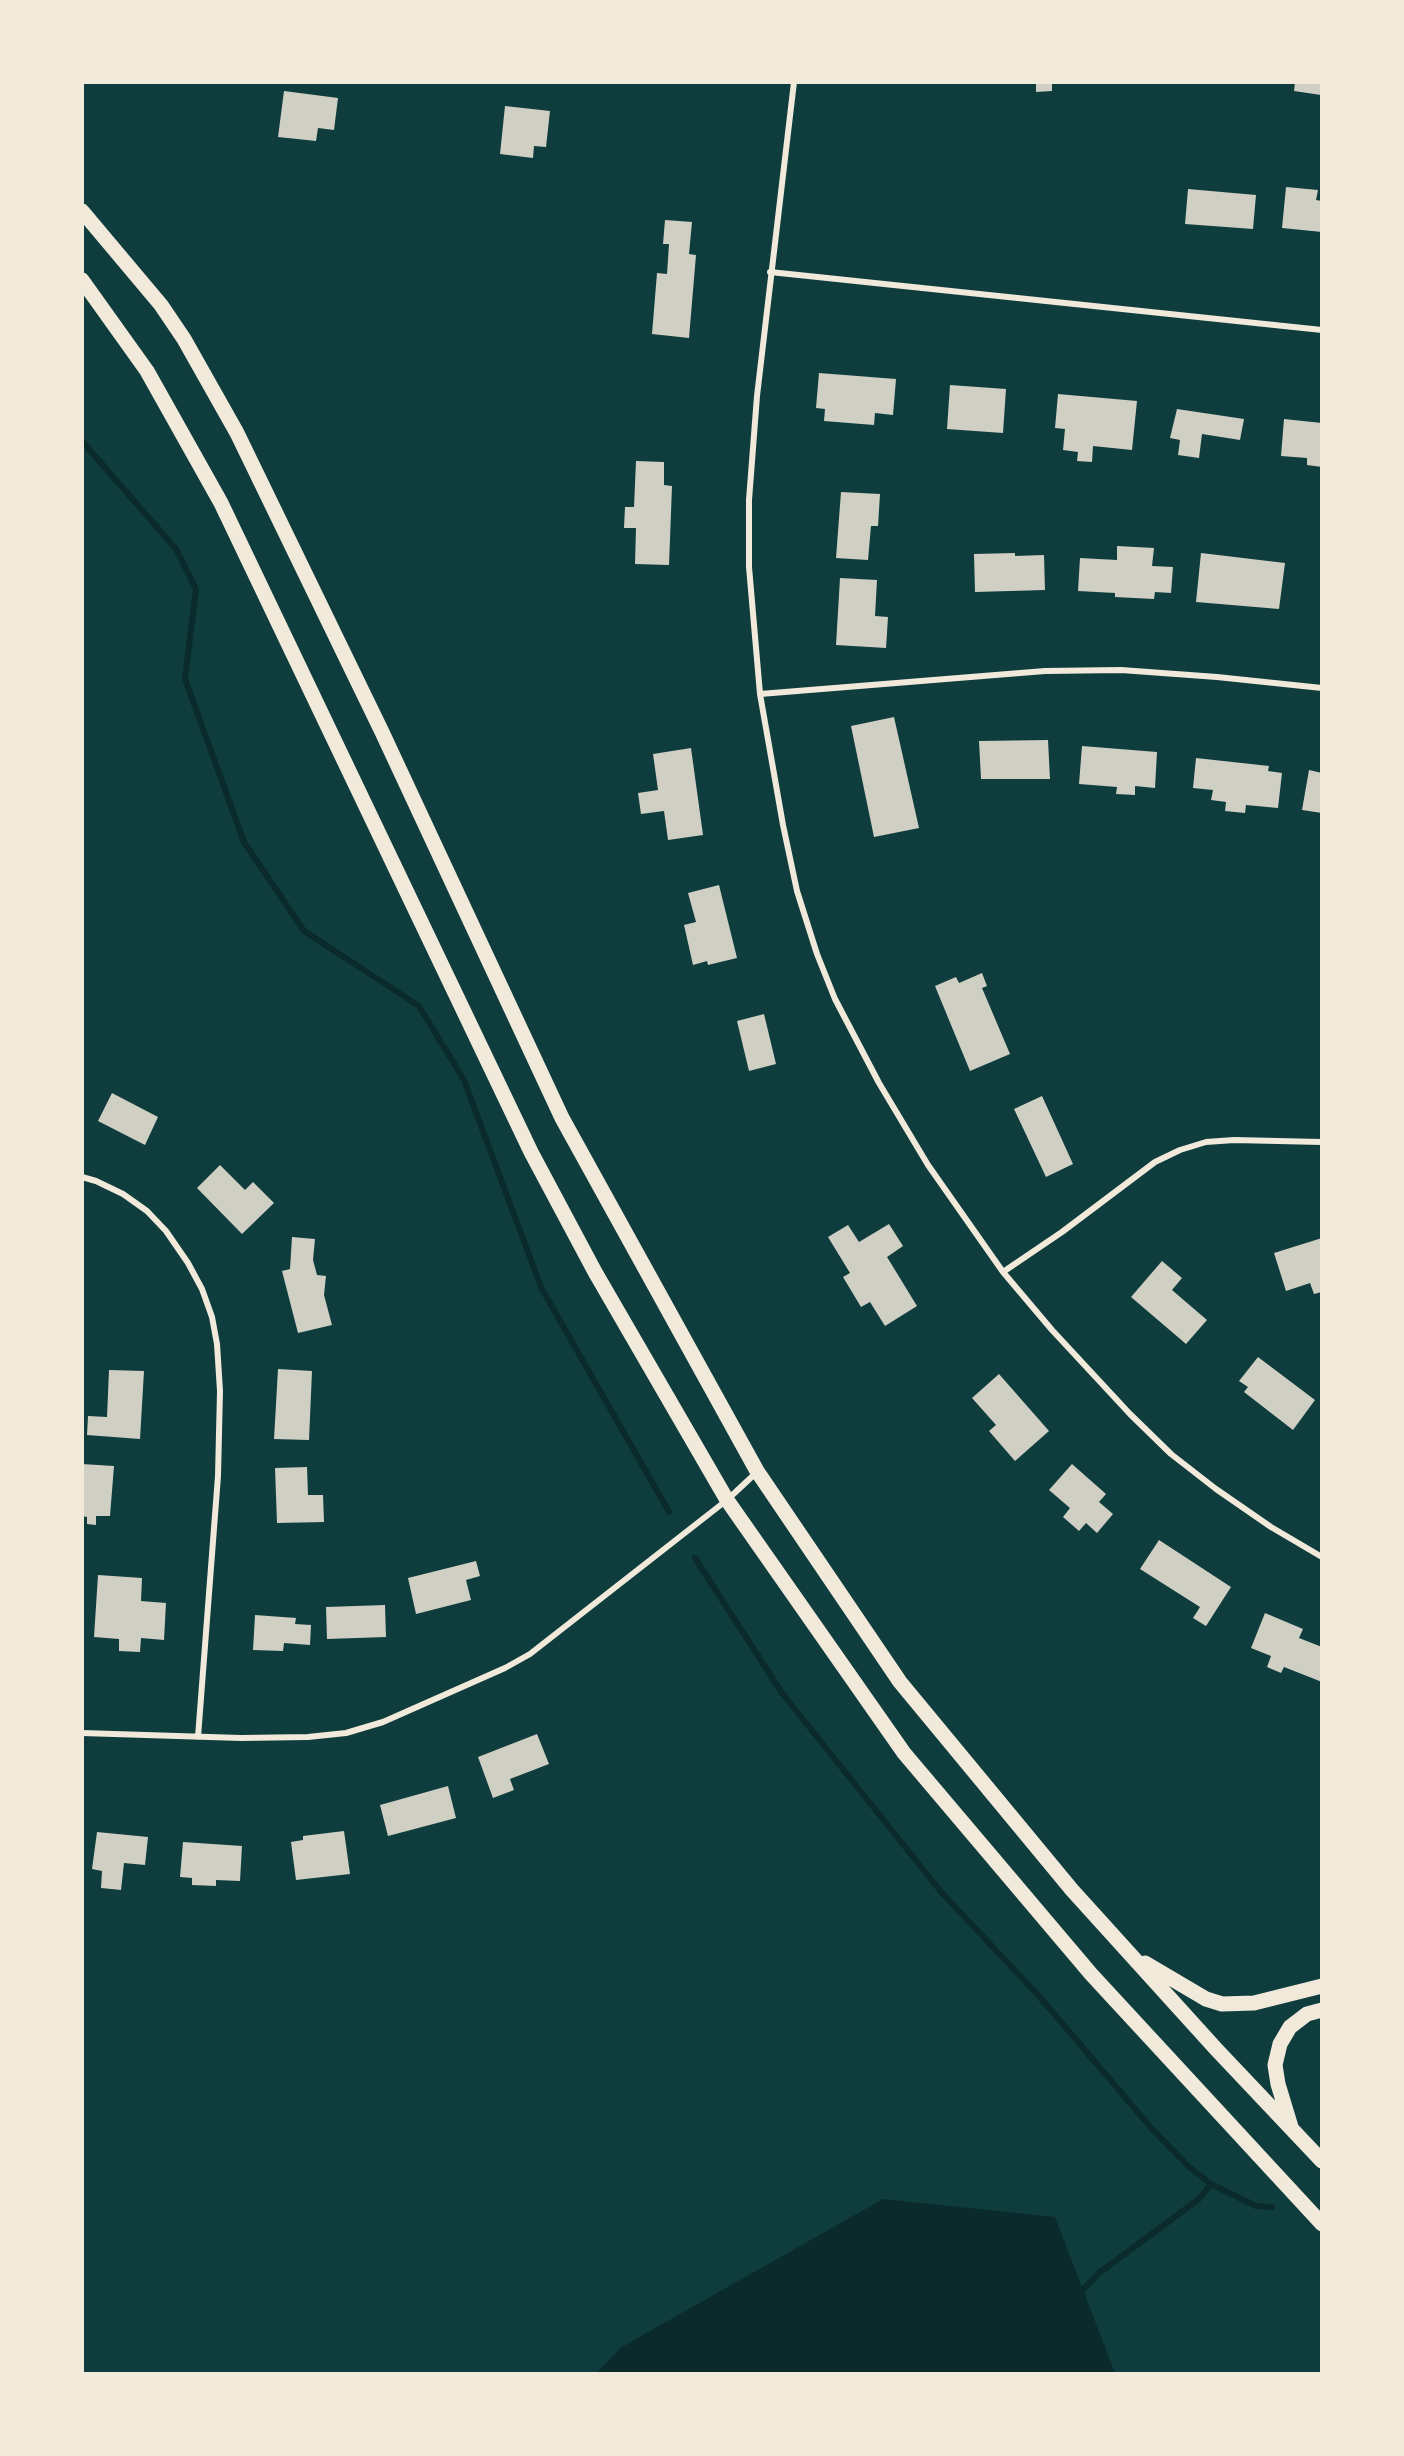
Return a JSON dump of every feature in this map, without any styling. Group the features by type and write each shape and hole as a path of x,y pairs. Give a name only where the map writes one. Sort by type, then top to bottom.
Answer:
{"main road":[{"path":"82,211 161,305 184,339 237,433 382,732 562,1118 757,1471 900,1682 1034,1846 1322,2162"},
{"path":"82,280 147,371 221,503 531,1152 595,1272 727,1500 904,1753 1091,1974 1322,2224"},
{"path":"1131,1954 1206,1999 1222,2004 1254,2003 1322,1986"},
{"path":"1292,2130 1278,2084 1275,2065 1280,2044 1290,2027 1307,2014 1322,2010"}],"street":[{"path":"794,82 770,272 749,500 749,567 760,694 783,825 797,891 817,954 835,999 879,1083 928,1165 1003,1272 1052,1330 1130,1414 1172,1454 1216,1489 1271,1527 1322,1557"},
{"path":"770,272 1322,330"},
{"path":"760,694 1045,671 1100,671 1217,677 1322,688"},
{"path":"1003,1272 1062,1232 1155,1162 1180,1150 1206,1142 1234,1140 1322,1142"},
{"path":"82,1177 123,1194 147,1211 159,1224 188,1263 202,1289 218,1344 220,1391 218,1476 198,1737"},
{"path":"82,1733 198,1737 308,1737 346,1733 383,1722 505,1668 530,1654 727,1500 757,1471"}],"water":[{"path":"883,2199 1055,2217 1115,2373 597,2373 620,2348"}],"building":[{"path":"1036,82 1052,82 1052,91 1036,92"},
{"path":"1295,82 1322,82 1321,95 1294,91"},
{"path":"284,91 338,98 334,130 318,128 316,141 278,137"},
{"path":"505,106 550,111 546,147 534,146 533,158 500,154"},
{"path":"1286,187 1318,190 1316,200 1322,201 1322,232 1282,228"},
{"path":"1188,189 1256,195 1253,229 1185,224"},
{"path":"665,220 692,222 689,254 696,255 689,338 652,334 657,273 667,274 669,244 663,244"},
{"path":"819,373 896,379 893,415 875,413 874,425 824,421 825,409 816,408"},
{"path":"950,385 1006,389 1003,433 947,429"},
{"path":"1058,394 1137,401 1132,450 1093,446 1092,462 1077,461 1078,452 1063,450 1065,429 1055,428"},
{"path":"1177,409 1244,419 1240,440 1202,434 1199,458 1178,455 1180,440 1170,438"},
{"path":"1284,419 1322,423 1322,467 1307,465 1307,458 1281,456"},
{"path":"636,461 664,462 664,485 672,486 669,565 635,564 636,528 624,528 625,507 634,507"},
{"path":"841,492 880,494 878,526 871,526 868,560 836,558"},
{"path":"1117,546 1154,548 1152,566 1173,567 1171,593 1155,592 1154,599 1115,597 1115,593 1078,591 1080,558 1117,560"},
{"path":"1015,553 1015,556 1044,555 1045,590 975,592 974,554"},
{"path":"1201,553 1285,563 1279,609 1196,602"},
{"path":"840,578 877,580 875,616 888,617 886,648 836,645"},
{"path":"894,717 919,828 874,837 851,726"},
{"path":"1048,740 1050,779 981,779 979,741"},
{"path":"1082,746 1157,752 1155,788 1135,786 1135,795 1116,794 1117,787 1079,784"},
{"path":"691,748 703,835 668,840 664,811 641,814 638,793 658,790 653,754"},
{"path":"1196,758 1269,766 1268,771 1282,773 1278,808 1246,805 1245,813 1225,811 1226,802 1211,800 1213,790 1193,788"},
{"path":"1309,770 1322,773 1322,813 1302,810"},
{"path":"719,885 737,958 708,965 707,961 693,965 684,925 696,922 688,893"},
{"path":"982,973 987,986 982,988 1010,1054 970,1071 935,986 956,977 959,983"},
{"path":"764,1014 776,1064 749,1071 737,1021"},
{"path":"112,1093 158,1117 145,1145 98,1121"},
{"path":"1042,1096 1073,1164 1046,1177 1014,1109"},
{"path":"220,1165 245,1190 253,1182 274,1203 242,1234 197,1188"},
{"path":"889,1224 903,1246 887,1257 917,1306 885,1326 870,1302 861,1307 843,1277 850,1273 828,1237 848,1225 859,1242"},
{"path":"292,1237 315,1239 313,1260 317,1275 326,1276 324,1295 332,1325 298,1333 282,1271 290,1269"},
{"path":"1322,1238 1322,1292 1314,1294 1310,1283 1286,1291 1274,1253"},
{"path":"1162,1261 1182,1278 1172,1290 1207,1320 1186,1344 1131,1297"},
{"path":"1258,1357 1315,1400 1293,1430 1244,1392 1248,1387 1239,1381"},
{"path":"278,1369 312,1371 309,1440 274,1439"},
{"path":"109,1370 144,1371 140,1439 87,1435 88,1416 107,1417"},
{"path":"999,1374 1049,1431 1015,1461 989,1431 996,1425 972,1398"},
{"path":"82,1464 114,1466 110,1516 96,1516 96,1525 87,1524 87,1517 82,1516"},
{"path":"1072,1464 1106,1494 1099,1502 1113,1514 1097,1533 1086,1523 1079,1531 1063,1517 1070,1508 1049,1490"},
{"path":"307,1467 308,1495 323,1495 324,1522 277,1523 275,1468"},
{"path":"1159,1540 1231,1587 1206,1626 1193,1618 1200,1607 1140,1569"},
{"path":"476,1561 480,1576 466,1580 471,1600 416,1614 408,1578"},
{"path":"98,1575 142,1578 141,1601 166,1603 164,1640 141,1638 140,1652 119,1651 119,1639 94,1637"},
{"path":"385,1605 386,1637 327,1639 326,1607"},
{"path":"1265,1613 1303,1629 1299,1638 1322,1647 1322,1682 1284,1667 1281,1673 1267,1667 1271,1656 1251,1648"},
{"path":"255,1615 296,1618 295,1624 311,1625 310,1645 284,1643 283,1651 253,1650"},
{"path":"537,1734 549,1764 510,1779 514,1790 493,1798 478,1757"},
{"path":"448,1786 456,1818 388,1836 380,1805"},
{"path":"344,1831 350,1874 296,1880 291,1842 303,1840 303,1836"},
{"path":"97,1832 148,1837 145,1865 124,1863 121,1890 101,1888 102,1871 92,1869"},
{"path":"183,1842 242,1846 240,1881 216,1880 216,1886 192,1885 192,1878 180,1877"}],"waterway":[{"path":"82,441 176,549 196,589 185,679 244,842 304,931 419,1006 464,1080 541,1287 669,1512"},
{"path":"695,1558 782,1693 942,1893 1038,1995 1153,2130 1189,2167 1211,2184 1256,2206 1272,2207"},
{"path":"1079,2294 1099,2273 1199,2199 1211,2184"}]}
